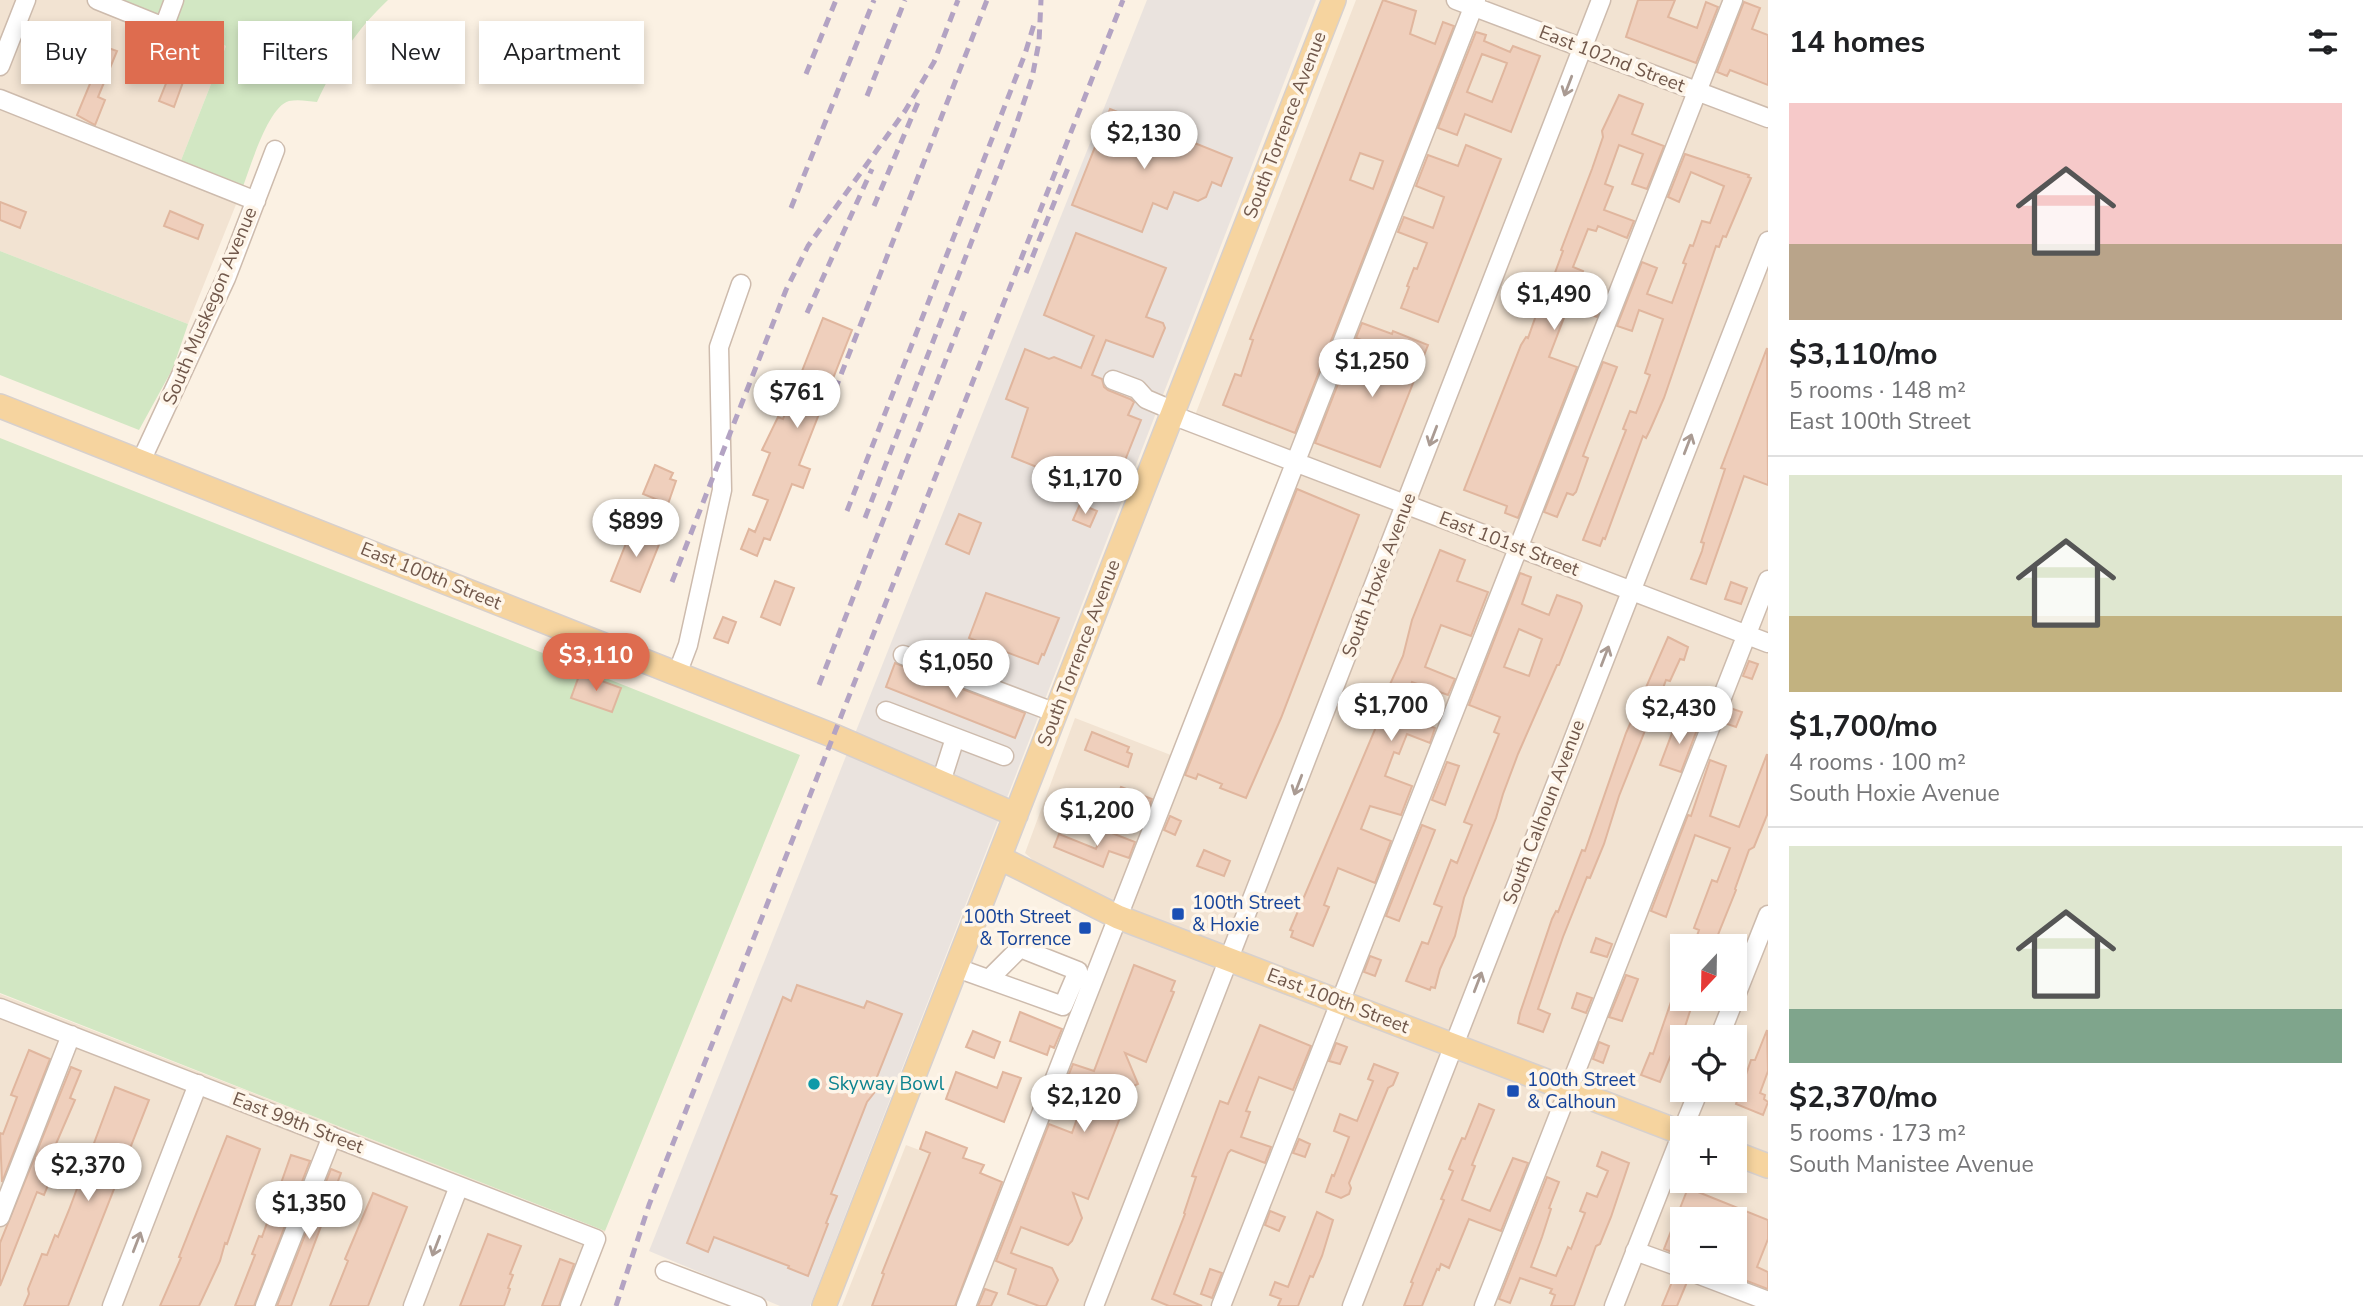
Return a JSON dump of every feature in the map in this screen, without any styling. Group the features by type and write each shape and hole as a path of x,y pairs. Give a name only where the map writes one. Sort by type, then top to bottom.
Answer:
{"main road":[{"name":"South Torrence Avenue","path":"824,1306 1334,0"},
{"name":"East 100th Street","path":"0,406 834,736 1016,815"},
{"name":"East 100th Street","path":"1000,858 1118,917 1670,1128"},
{"path":"1747,1158 1768,1166"}],"street":[{"path":"0,66 26,0"},
{"path":"97,0 164,27 174,0"},
{"name":"East 102nd Street","path":"1455,0 1475,3 1583,48 1768,118"},
{"name":"South Hoxie Avenue","path":"1094,1306 1601,0"},
{"path":"1221,1306 1733,0"},
{"path":"966,1306 1475,3"},
{"path":"0,99 256,201"},
{"name":"South Muskegon Avenue","path":"141,461 226,278 275,150"},
{"name":"South Calhoun Avenue","path":"1352,1306 1768,241"},
{"path":"677,674 688,645 722,490 719,346 741,284"},
{"name":"East 101st Street","path":"1113,380 1137,389 1146,399 1173,413 1295,462 1768,643"},
{"path":"1484,1306 1768,580"},
{"path":"903,655 1056,713"},
{"path":"886,711 1004,756"},
{"path":"941,782 955,738"},
{"path":"1724,1025 1768,915"},
{"path":"957,968 1063,1006 1078,971 1020,948 989,979"},
{"name":"East 99th Street","path":"0,1008 596,1239 570,1306"},
{"path":"0,1217 71,1035"},
{"path":"112,1306 198,1084"},
{"path":"265,1306 332,1136"},
{"path":"1614,1306 1670,1162"},
{"path":"413,1306 459,1186"},
{"path":"1635,1251 1670,1264"},
{"path":"665,1271 757,1306"},
{"path":"1716,1284 1747,1300 1768,1301"}],"shaded area":[{"path":"0,0 114,0 165,21 125,21 125,84 211,84 178,168 241,192 188,324 0,251"},
{"path":"1147,0 1316,0 810,1306 780,1306 649,1251"},
{"path":"1356,0 1768,0 1768,1306 842,1306 906,1145 1011,1185 1117,917 1063,887 1025,853 1075,718 1176,757 1293,462 1192,423"},
{"path":"0,994 605,1231 576,1306 0,1306"}],"green space":[{"path":"114,0 388,0 366,21 352,41 352,21 238,21 238,84 326,84 317,102 289,101 273,115 241,192 178,168 211,84 224,84 224,21 165,21"},
{"path":"0,251 188,324 173,368 139,430 0,375"},
{"path":"0,438 800,755 605,1231 0,993"}],"building":[{"path":"1383,0 1416,11 1410,34 1435,44 1443,22 1454,26 1295,433 1223,405 1235,374 1241,376 1253,340 1250,339","holes":["1360,153 1383,161 1373,189 1350,180"]},
{"path":"1638,0 1675,0 1668,17 1697,28 1706,2 1718,7 1696,63 1626,37"},
{"path":"1744,2 1760,8 1752,29 1768,35 1768,85 1730,70 1727,76 1717,72"},
{"path":"1476,32 1486,35 1484,41 1510,52 1513,46 1540,56 1511,132 1465,114 1457,135 1438,128","holes":["1482,54 1507,63 1492,102 1467,92"]},
{"path":"111,49 117,51 111,66"},
{"path":"90,84 103,84 98,97 105,100 95,125 77,115"},
{"path":"166,84 182,84 174,107 159,101"},
{"path":"1619,95 1643,104 1632,134 1664,146 1647,189 1632,184 1643,154 1619,145 1605,184 1613,187 1604,210 1634,221 1627,238 1598,226 1596,231 1588,229 1573,267 1583,271 1574,292 1602,303 1597,317 1570,307 1567,310 1549,357 1577,367 1518,518 1505,513 1507,506 1464,490 1521,345 1526,337 1528,338 1545,290 1549,289 1603,137 1602,131"},
{"path":"1110,109 1232,158 1221,186 1212,182 1206,197 1198,201 1174,192 1167,209 1153,203 1142,232 1072,205"},
{"path":"1466,145 1501,159 1438,322 1401,308 1414,268 1417,269 1427,243 1398,232 1404,217 1433,228 1444,197 1416,186 1428,155 1458,166"},
{"path":"1685,154 1749,175 1751,178 1726,237 1723,236 1719,247 1716,246 1664,398 1646,438 1643,436 1605,539 1603,538 1600,546 1583,540 1626,430 1623,429 1630,411 1636,413 1650,375 1645,373 1663,319 1639,310 1632,331 1617,326 1642,262 1657,268 1647,294 1672,303 1690,245 1693,246 1702,221 1710,223 1724,186 1691,172 1679,202 1668,197"},
{"path":"0,202 26,212 20,228 0,220"},
{"path":"170,211 203,225 198,239 164,226"},
{"path":"1076,233 1166,268 1146,317 1163,323 1165,328 1153,357 1106,340 1092,375 1102,379 1108,390 1134,402 1128,415 1141,420 1120,473 1107,468 1099,488 1094,490 1012,457 1028,408 1006,399 1025,349 1081,368 1094,336 1044,315"},
{"path":"823,318 852,330 799,465 810,469 803,488 792,484 770,540 764,538 757,556 741,549 749,529 755,532 768,500 753,495 770,453 762,450 778,417 783,419"},
{"path":"1362,323 1392,334 1393,331 1428,345 1380,467 1315,443 1345,366 1376,375 1385,349 1356,338"},
{"path":"1767,348 1768,485 1744,476 1706,584 1691,579 1702,551 1704,543 1701,542 1725,469 1721,468"},
{"path":"1603,362 1617,367 1583,456 1588,458 1576,492 1573,495 1567,493 1557,517 1544,512"},
{"path":"655,465 673,473 670,479 676,481 668,504 643,494"},
{"path":"1297,489 1359,515 1281,718 1246,798 1220,788 1222,784 1198,774 1196,779 1185,775"},
{"path":"1080,504 1097,511 1090,527 1073,520"},
{"path":"959,514 981,523 969,554 946,544"},
{"path":"633,526 662,537 640,592 611,581"},
{"path":"1440,550 1465,560 1457,581 1488,592 1471,636 1441,625 1425,667 1455,679 1448,695 1412,682 1400,715 1435,728 1430,743 1407,734 1399,754 1394,752 1385,776 1412,786 1401,815 1370,806 1361,829 1391,841 1375,883 1338,868 1324,905 1329,907 1313,946 1291,937 1293,931 1290,930 1379,720 1386,693 1403,656 1412,620"},
{"path":"1520,573 1531,577 1522,604 1549,615 1557,595 1580,603 1581,610 1559,665 1518,754 1464,898 1455,936 1440,969 1435,988 1431,987 1430,990 1406,981 1422,942 1428,944 1442,907 1434,904 1451,860 1457,863 1472,825 1464,822 1499,734 1494,732 1500,717 1469,705","holes":["1519,629 1542,639 1529,676 1504,667"]},
{"path":"775,581 794,588 780,625 761,617"},
{"path":"1731,582 1747,588 1741,604 1725,599"},
{"path":"986,593 1059,618 1038,664 969,638"},
{"path":"723,617 736,622 728,643 714,638"},
{"path":"1668,637 1688,647 1684,660 1680,659 1670,681 1666,680 1619,796 1604,844 1590,878 1587,877 1563,937 1538,1009 1550,1014 1543,1032 1518,1023 1520,1013 1552,919 1556,911 1558,912 1582,850 1585,851 1626,733"},
{"path":"1749,661 1758,664 1752,679 1743,676"},
{"path":"895,663 1025,713 1015,738 886,687"},
{"path":"580,673 621,688 612,712 571,698"},
{"path":"1730,708 1742,712 1736,727 1724,723"},
{"path":"1677,720 1698,727 1681,772 1660,765"},
{"path":"1092,732 1129,747 1127,752 1132,754 1128,767 1085,750"},
{"path":"1767,754 1767,815 1754,847 1749,850 1718,934 1698,934 1699,930 1694,928 1712,880 1717,882 1730,848 1695,835 1666,917 1651,911 1688,815 1691,816 1710,760 1726,766 1710,816 1739,827"},
{"path":"1447,762 1459,766 1445,805 1432,800"},
{"path":"1121,787 1152,799 1146,815 1115,802"},
{"path":"1170,816 1181,821 1175,835 1164,830"},
{"path":"1422,825 1435,830 1399,921 1386,916"},
{"path":"1104,830 1135,842 1129,858 1109,851 1103,867 1054,847 1059,834 1096,849"},
{"path":"1204,850 1230,861 1224,876 1197,866"},
{"path":"1596,938 1612,944 1607,957 1591,952"},
{"path":"1370,956 1381,960 1375,976 1364,972"},
{"path":"1134,965 1175,981 1171,991 1174,992 1146,1062 1125,1053 1138,1084 1107,1098 1125,1105 1088,1199 1073,1193 1082,1218 1072,1241 1068,1245 1021,1227 1011,1253 1052,1268 1058,1280 1046,1306 1039,1306 1008,1294 1016,1269 996,1261 1049,1124 1072,1133 1081,1107 1059,1098 1073,1064 1094,1071"},
{"path":"1626,975 1638,979 1622,1021 1609,1017"},
{"name":"Skyway Bowl","path":"797,985 864,1008 867,1001 902,1014 877,1077 878,1088 867,1102 831,1194 837,1196 808,1276 714,1237 708,1252 687,1243 783,997 791,1001"},
{"path":"1577,993 1592,998 1586,1013 1572,1008"},
{"path":"1670,1005 1670,1012 1690,1012 1686,1025 1670,1025 1670,1057 1660,1082 1641,1075 1650,1053 1653,1054"},
{"path":"1020,1012 1062,1029 1054,1048 1050,1046 1047,1055 1010,1041"},
{"path":"1260,1025 1311,1046 1293,1090 1259,1077 1246,1111 1250,1112 1241,1137 1271,1147 1265,1163 1231,1150 1228,1153 1174,1294 1202,1306 1169,1306 1152,1299 1185,1214 1196,1177 1192,1176 1220,1101 1228,1104"},
{"path":"1767,1030 1768,1071 1760,1093 1765,1095 1764,1099 1768,1102 1763,1115 1736,1104 1747,1102 1747,1072 1751,1060 1755,1060"},
{"path":"973,1031 1000,1042 994,1058 966,1047"},
{"path":"1599,1042 1609,1046 1603,1063 1593,1059"},
{"path":"1336,1043 1347,1047 1340,1064 1329,1061"},
{"path":"29,1050 50,1059 2,1182 0,1133 3,1134 17,1097 11,1095"},
{"path":"1374,1064 1398,1073 1393,1085 1388,1088 1349,1183 1349,1194 1341,1198 1326,1192 1349,1137 1334,1131 1340,1114 1357,1121 1373,1081 1368,1079"},
{"path":"71,1067 81,1071 70,1098 75,1100 44,1178 50,1180 44,1195 37,1192 0,1286 0,1243"},
{"path":"956,1072 997,1088 1003,1072 1021,1078 1004,1122 946,1099"},
{"path":"115,1087 149,1100 68,1306 24,1306 42,1254 47,1255 55,1235 58,1237"},
{"path":"1479,1104 1494,1110 1472,1165 1475,1166 1462,1200 1490,1211 1513,1158 1528,1163 1501,1231 1469,1219 1449,1268 1441,1264 1439,1270 1437,1269 1422,1306 1404,1306 1444,1200 1441,1199 1453,1171 1449,1169"},
{"path":"926,1132 967,1148 963,1158 984,1165 980,1173 1002,1182 955,1306 872,1306 884,1274 882,1273 930,1153 920,1149"},
{"path":"227,1136 260,1149 227,1244 225,1243 220,1261 199,1306 160,1306 181,1258 179,1257"},
{"path":"1299,1139 1310,1144 1305,1157 1293,1153"},
{"path":"1602,1152 1629,1163 1611,1217 1600,1244 1596,1246 1574,1306 1551,1306 1555,1295 1550,1293 1552,1289 1520,1278 1510,1303 1499,1299 1547,1177 1559,1182 1531,1267 1556,1276 1568,1247 1571,1249 1585,1213 1580,1211 1587,1193 1597,1197 1608,1171 1597,1166"},
{"path":"291,1155 310,1161 254,1306 235,1306 255,1255 252,1254 259,1236 262,1237"},
{"path":"331,1169 341,1173 291,1306 277,1306"},
{"path":"373,1193 407,1207 368,1306 330,1306 348,1261 345,1259"},
{"path":"1686,1193 1700,1193 1736,1207 1681,1207"},
{"path":"1270,1211 1285,1217 1279,1231 1265,1225"},
{"path":"1317,1212 1333,1220 1322,1256 1313,1277 1310,1276 1298,1306 1278,1306 1281,1299 1270,1295 1275,1282 1288,1287"},
{"path":"1747,1212 1768,1220 1768,1239 1757,1267 1768,1272 1768,1289 1747,1281"},
{"path":"488,1234 521,1246 510,1274 513,1275 504,1306 460,1306"},
{"path":"1670,1234 1670,1251 1664,1249"},
{"path":"560,1259 574,1264 559,1306 542,1306"},
{"path":"1210,1269 1222,1273 1212,1298 1201,1294"},
{"path":"1671,1284 1686,1284 1677,1306 1662,1306"},
{"path":"985,1289 997,1293 991,1306 978,1306"}],"railway":[{"path":"806,74 836,0"},
{"path":"791,208 874,0"},
{"path":"867,96 905,0"},
{"path":"672,582 786,290 808,246 905,111 934,62 958,0"},
{"path":"835,390 987,0"},
{"path":"865,518 1013,134 1032,78 1039,42 1041,0"},
{"path":"616,1306 649,1205 1123,0"},
{"path":"847,511 1025,54 1035,21"},
{"path":"874,206 919,100"},
{"path":"1026,273 1070,163"},
{"path":"807,313 872,169"},
{"path":"819,685 966,308"}],"place":[{"name":"100th Street & Hoxie","path":"1178,914"},
{"name":"100th Street & Torrence","path":"1085,928"},
{"name":"Skyway Bowl","path":"814,1084"},
{"name":"100th Street & Calhoun","path":"1513,1091"}]}
